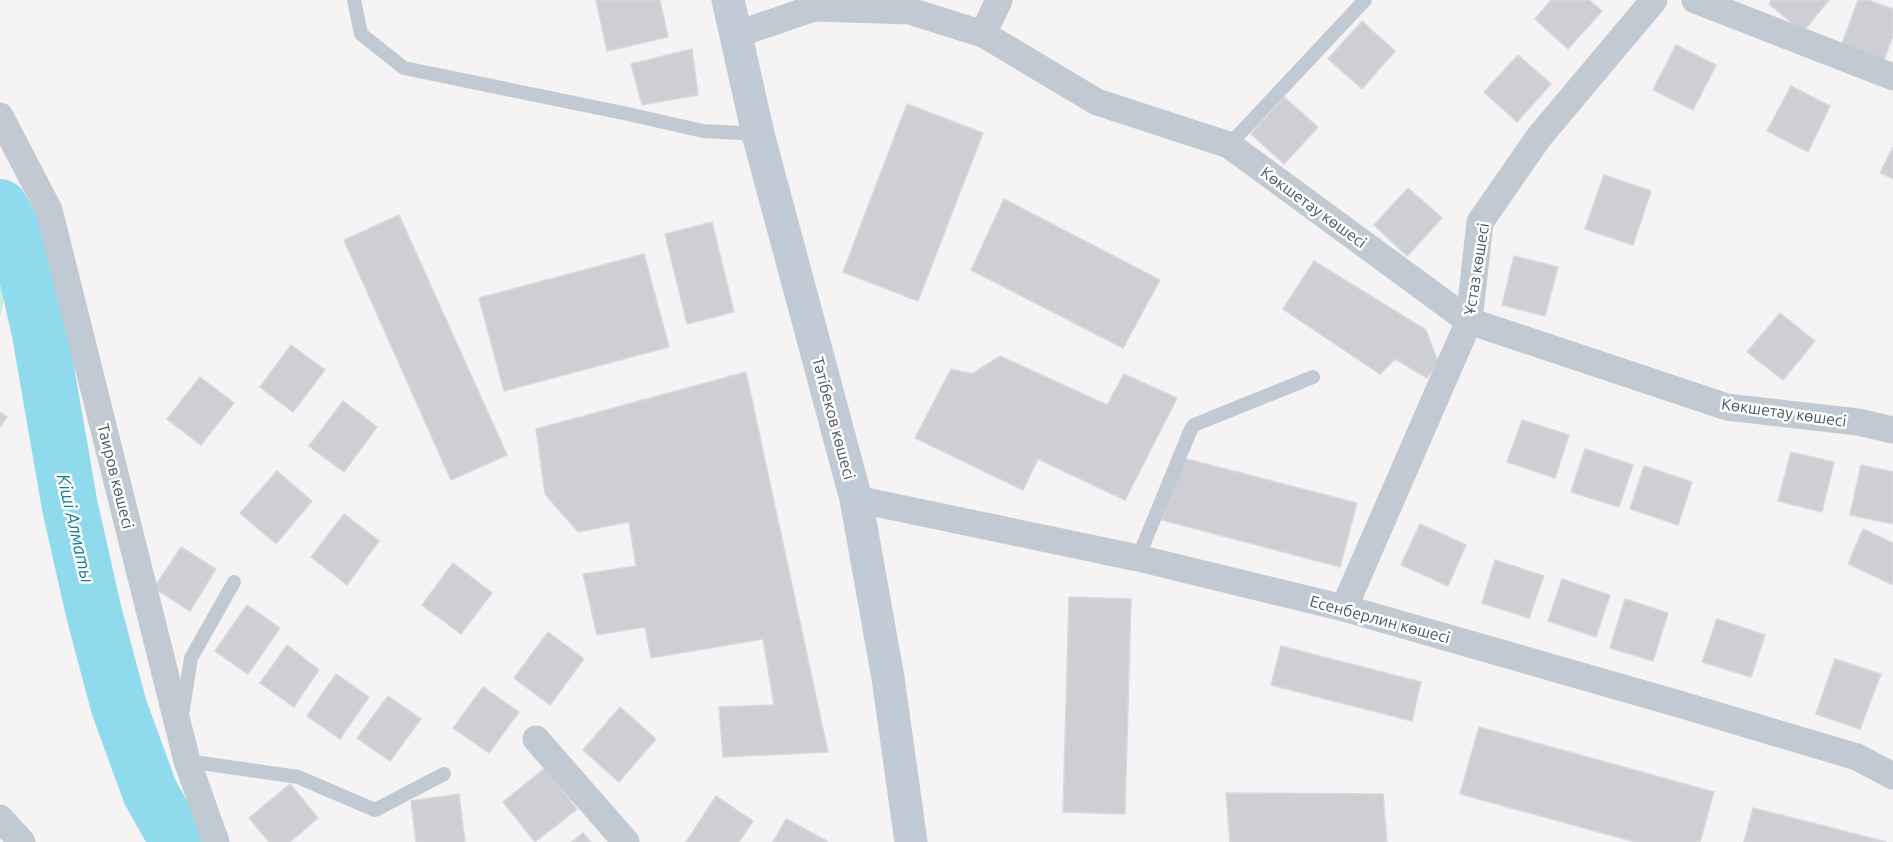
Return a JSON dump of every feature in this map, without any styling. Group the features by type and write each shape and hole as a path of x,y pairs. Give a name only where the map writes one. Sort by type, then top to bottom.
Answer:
{"main road":[{"name":"Тәтібеков көшесі","path":"728,0 758,134 856,498 888,678 911,842"}],"street":[{"path":"983,34 999,0"},
{"name":"Ұстаз көшесі","path":"1344,608 1469,321 1480,222 1539,137 1654,0"},
{"path":"1695,0 1893,77"},
{"name":"Көкшетау көшесі","path":"735,35 814,8 910,11 983,34 1097,102 1229,146 1469,321 1727,407 1858,422 1893,430"},
{"name":"Таиров көшесі","path":"0,116 49,210 187,761 216,842"},
{"name":"Есенберлин көшесі","path":"856,498 1138,558 1344,608 1857,757 1893,776"},
{"path":"536,739 626,842"},
{"path":"0,818 22,842"}],"lane":[{"path":"354,0 361,34 404,68 617,111 703,131 758,134"},
{"path":"1229,146 1365,0"},
{"path":"1138,558 1194,425 1313,377"},
{"path":"180,732 191,658 234,582"},
{"path":"187,761 298,777 375,810 444,774"}],"green space":[{"path":"0,179 21,225 0,317"}],"building":[{"path":"596,0 660,0 668,37 607,51"},
{"path":"1551,0 1589,0 1602,11 1568,49 1535,19"},
{"path":"1771,0 1829,0 1803,32 1769,4"},
{"path":"1858,0 1868,0 1893,9 1893,35 1884,60 1842,44"},
{"path":"1362,21 1395,51 1362,89 1328,59"},
{"path":"1676,45 1716,65 1693,110 1653,90"},
{"path":"692,49 698,95 642,105 631,64"},
{"path":"1518,55 1551,84 1517,122 1484,92"},
{"path":"1791,86 1830,106 1808,152 1767,131"},
{"path":"1284,97 1318,127 1284,164 1251,134"},
{"path":"907,104 983,133 918,301 843,272"},
{"path":"1893,147 1893,179 1880,173"},
{"path":"1604,175 1651,191 1633,245 1585,229"},
{"path":"1408,188 1442,218 1407,256 1374,225"},
{"path":"1004,199 1160,280 1123,348 971,270"},
{"path":"399,215 507,455 451,480 344,240"},
{"path":"712,222 734,312 687,324 665,234"},
{"path":"644,254 669,347 504,391 479,298"},
{"path":"1514,256 1558,267 1545,316 1502,305"},
{"path":"1314,261 1426,330 1438,362 1427,378 1395,359 1380,374 1283,309"},
{"path":"1780,313 1815,341 1783,380 1747,352"},
{"path":"291,345 325,370 293,412 260,387"},
{"path":"1000,356 1107,405 1124,374 1177,398 1125,500 1038,459 1023,490 915,438 951,369 972,374"},
{"path":"746,372 828,752 723,757 719,707 774,705 763,639 651,658 645,627 597,635 583,574 636,566 629,522 578,532 545,494 536,429"},
{"path":"200,377 234,403 201,445 167,419"},
{"path":"343,401 377,427 344,472 309,446"},
{"path":"0,412 7,417 0,427"},
{"path":"1522,420 1569,435 1555,478 1507,462"},
{"path":"1585,449 1633,465 1619,507 1571,492"},
{"path":"1791,452 1834,462 1822,512 1778,501"},
{"path":"1179,457 1357,503 1340,567 1162,520"},
{"path":"1861,465 1893,472 1893,524 1850,515"},
{"path":"1644,466 1692,482 1678,525 1630,509"},
{"path":"277,471 312,501 276,544 240,513"},
{"path":"344,514 379,541 347,585 311,557"},
{"path":"1420,524 1466,545 1448,586 1401,565"},
{"path":"1863,529 1893,543 1893,585 1848,564"},
{"path":"181,547 216,569 190,611 154,588"},
{"path":"1495,560 1544,576 1529,618 1482,603"},
{"path":"453,563 492,593 461,634 422,605"},
{"path":"1562,579 1610,595 1596,637 1548,621"},
{"path":"1069,597 1131,599 1125,814 1063,812"},
{"path":"1625,599 1668,613 1653,661 1610,648"},
{"path":"247,605 280,628 248,674 215,651"},
{"path":"1717,619 1765,635 1751,677 1702,662"},
{"path":"548,632 584,659 550,705 514,678"},
{"path":"287,645 319,670 294,707 260,683"},
{"path":"1281,646 1421,682 1412,721 1271,685"},
{"path":"1835,659 1881,674 1860,729 1816,714"},
{"path":"336,674 369,697 340,739 307,716"},
{"path":"483,687 519,712 489,753 453,728"},
{"path":"388,696 421,719 390,761 357,738"},
{"path":"620,707 656,739 619,782 583,750"},
{"path":"1479,727 1714,792 1700,842 1635,842 1460,794"},
{"path":"545,768 577,809 535,842 503,802"},
{"path":"290,784 318,818 290,842 269,842 249,818"},
{"path":"1226,793 1383,794 1387,842 1230,842"},
{"path":"459,794 465,842 416,842 411,801"},
{"path":"716,796 753,821 739,842 686,842"},
{"path":"1753,808 1887,842 1744,842"},
{"path":"786,819 827,841 773,842"},
{"path":"583,833 591,842 572,842"}],"waterway":[{"name":"Кіші Алматы","path":"0,207 19,240 40,334 70,507 94,613 119,707 150,792 178,842"}]}
